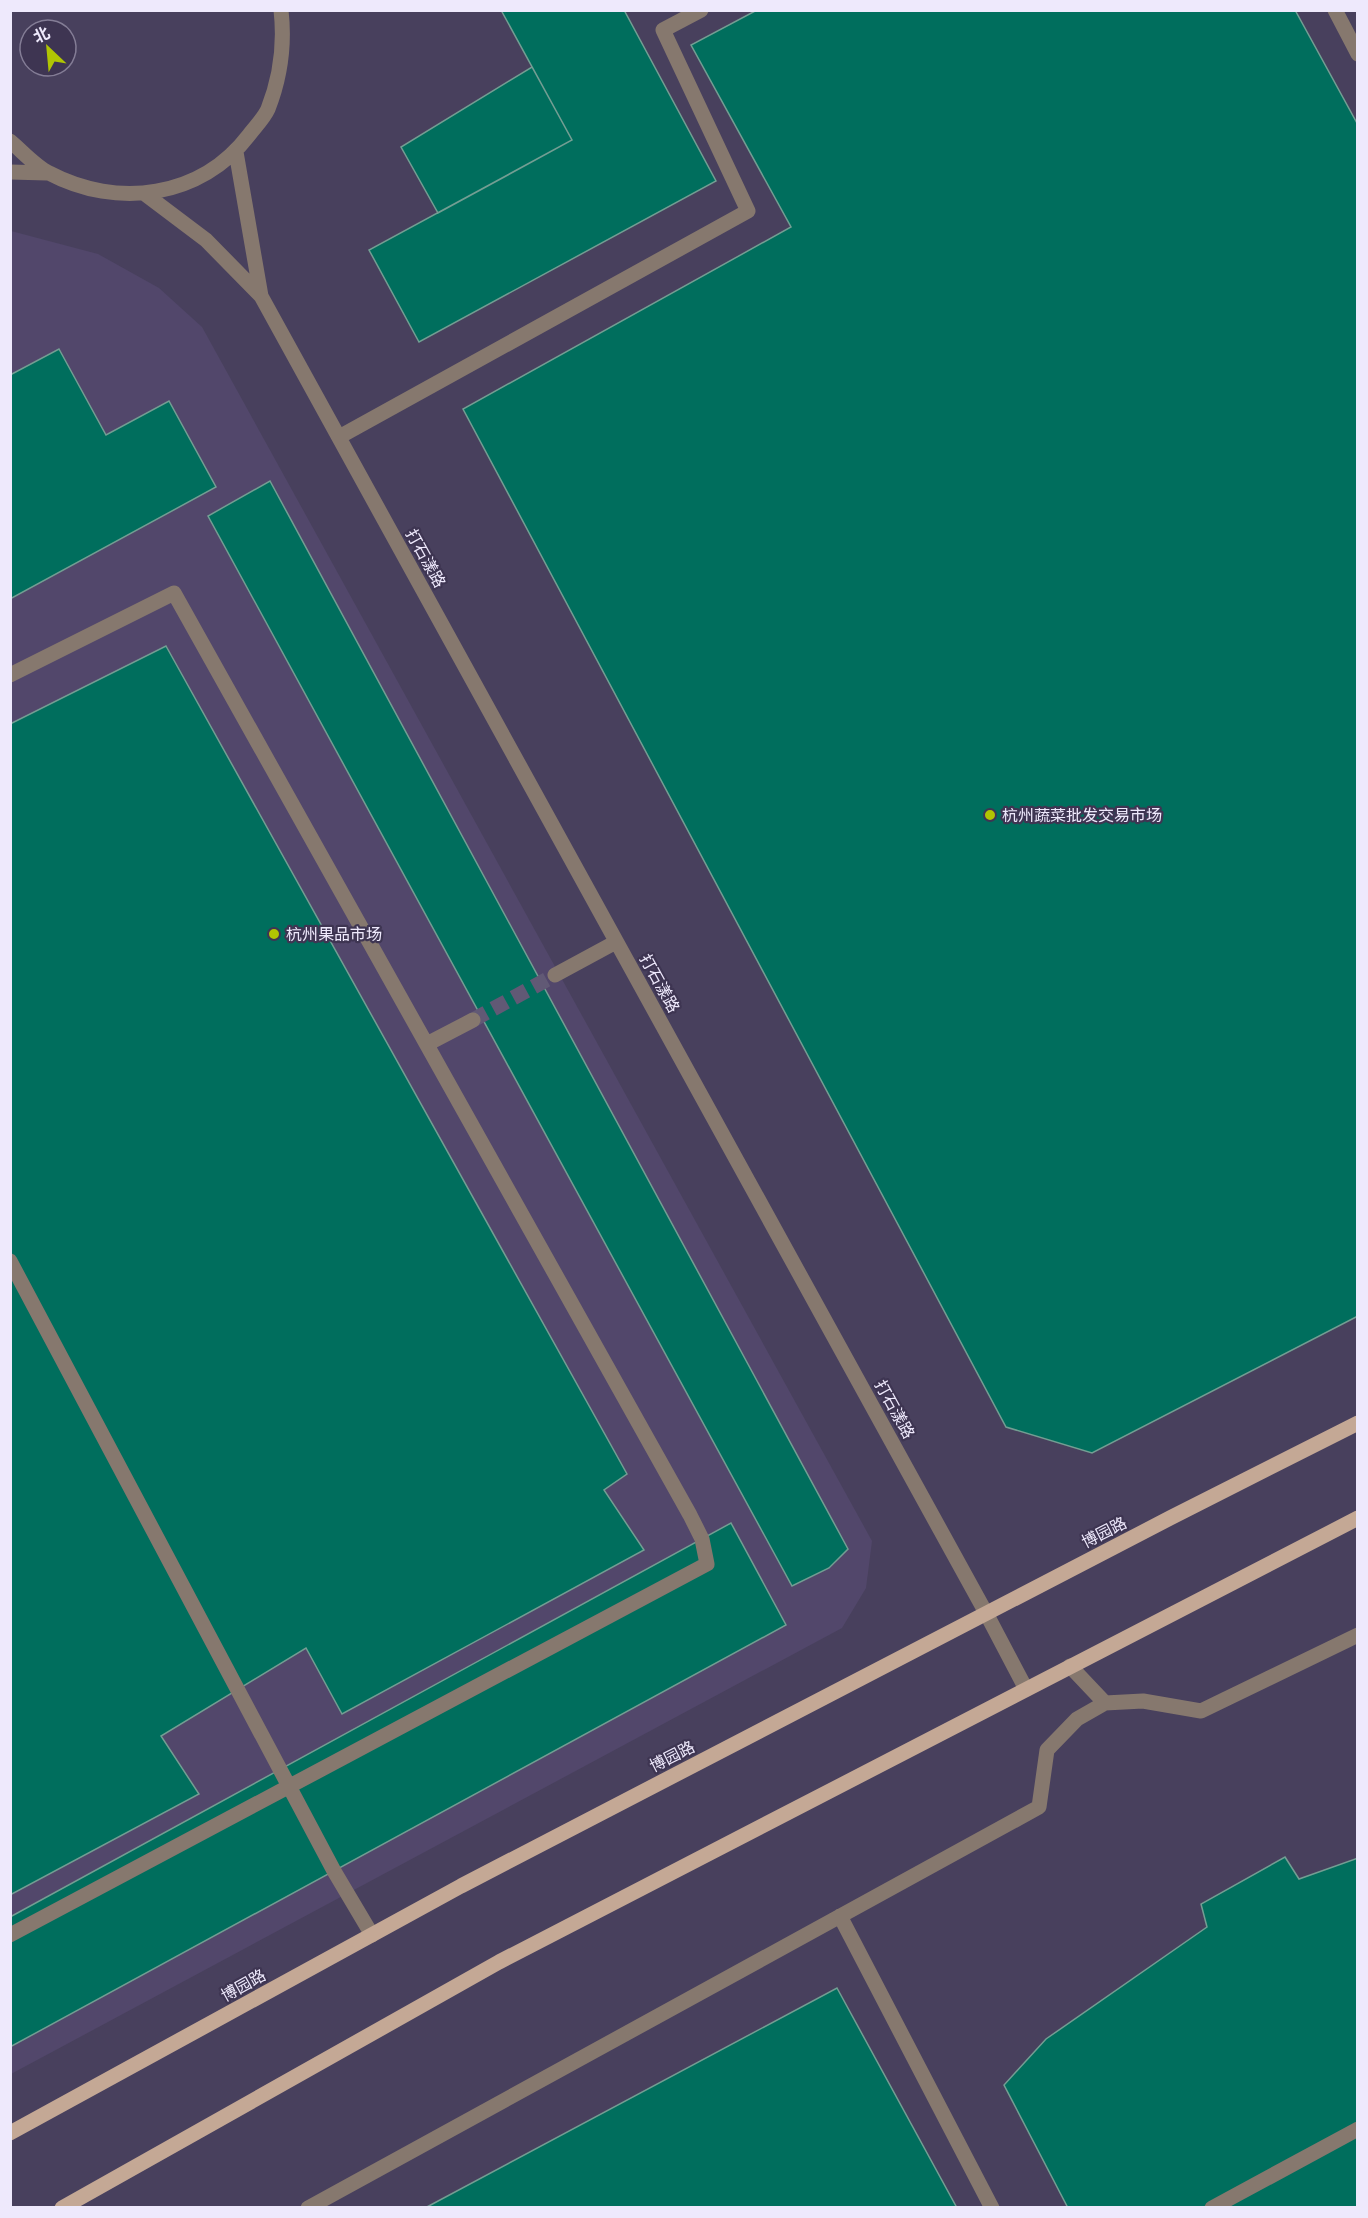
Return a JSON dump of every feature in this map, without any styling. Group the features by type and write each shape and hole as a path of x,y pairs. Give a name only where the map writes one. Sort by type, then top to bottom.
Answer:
{"main road":[{"name":"博园路","path":"10,2133 461,1886 1358,1423"},
{"path":"62,2208 499,1962 1358,1518"}],"street":[{"path":"339,437 748,211 663,30 700,10"},
{"path":"1335,10 1358,54"},
{"path":"10,172 47,173 94,191 145,194 194,181 236,152 267,111 282,62 282,11"},
{"path":"10,141 47,173"},
{"path":"236,152 261,296"},
{"path":"145,194 206,240 261,296"},
{"name":"打石漾路","path":"261,296 1026,1689"},
{"path":"10,675 174,593 690,1515 702,1539 707,1564 10,1935"},
{"path":"555,975 616,942"},
{"path":"427,1044 473,1020"},
{"path":"10,1261 291,1786 334,1871 372,1935"},
{"path":"308,2208 1039,1807 1047,1750 1077,1719 1105,1703 1143,1701 1202,1712 1358,1635"},
{"path":"1070,1666 1105,1703"},
{"path":"840,1916 992,2208"},
{"path":"1212,2208 1358,2129"}],"shaded area":[{"name":"杭州果品市场","path":"11,231 98,254 159,288 202,327 872,1541 866,1588 842,1628 11,2074"}],"building":[{"path":"501,10 624,10 716,181 419,342 369,250 572,140"},
{"name":"杭州蔬菜批发交易市场","path":"757,10 1295,10 1358,125 1358,1316 1092,1453 1006,1427 463,409 791,227 691,45"},
{"path":"532,67 572,140 438,213 401,147"},
{"path":"59,349 106,435 169,401 216,487 10,599 10,375"},
{"path":"270,481 848,1549 829,1568 792,1586 208,516"},
{"path":"166,646 627,1474 604,1490 644,1550 342,1714 306,1648 161,1736 199,1794 10,1895 10,724"},
{"path":"731,1523 786,1625 10,2047 10,1917"},
{"path":"1285,1857 1299,1879 1358,1858 1358,2208 1068,2208 1004,2085 1046,2039 1207,1927 1201,1904"},
{"path":"837,1988 957,2208 425,2208"}],"tunnel":[{"path":"473,1020 555,975"}],"place":[{"name":"杭州蔬菜批发交易市场","path":"990,815"},
{"name":"杭州果品市场","path":"274,934"}]}
